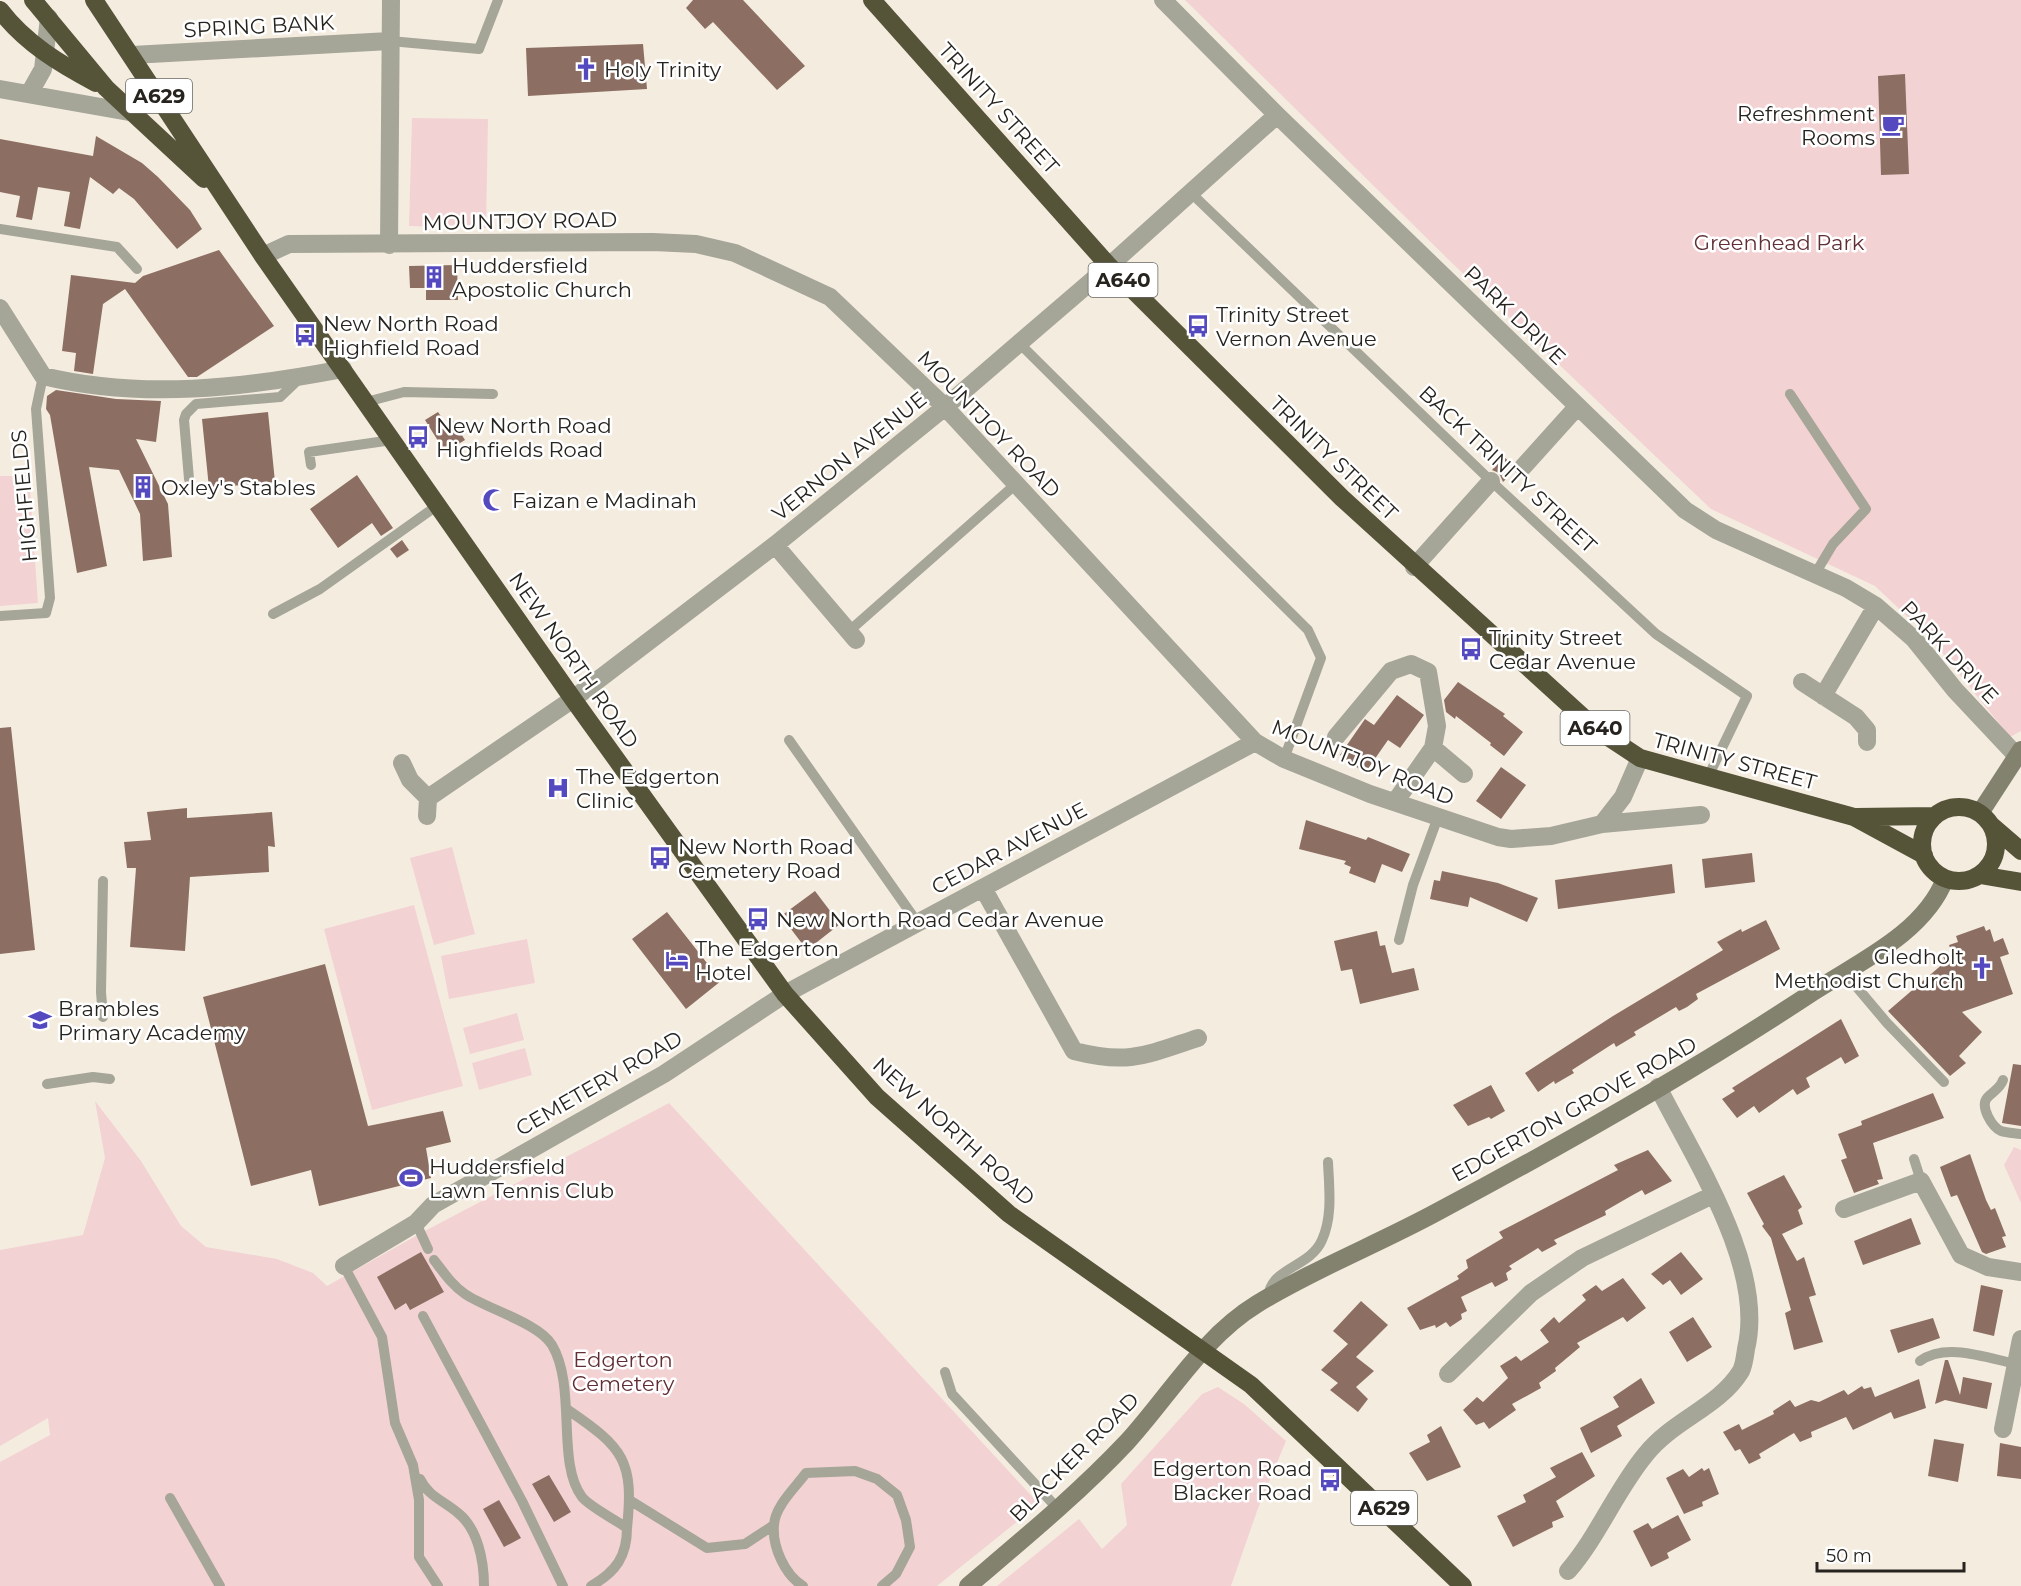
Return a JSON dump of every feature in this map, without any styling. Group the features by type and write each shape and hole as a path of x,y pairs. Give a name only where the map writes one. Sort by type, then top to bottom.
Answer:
{"highway":[{"name":"NEW NORTH ROAD","path":"33,0 106,88 129,112 220,194"},
{"name":"NEW NORTH ROAD","path":"94,0 132,55 220,194 573,699 785,994 877,1097 1009,1214 1203,1350"},
{"name":"TRINITY STREET","path":"872,0 1109,266 1414,567 1596,729 1640,758 1854,817 1924,855"},
{"name":"A629","path":"0,10 10,23 46,55 106,88"},
{"name":"A640","path":"1935,816 1957,807 1986,819"},
{"name":"TRINITY STREET","path":"1854,817 1935,816"},
{"path":"1924,855 1924,834 1935,816"},
{"path":"1986,819 2021,851"},
{"path":"1980,875 1994,858 1996,835 1986,819"},
{"name":"A640","path":"1924,855 1928,865 1945,879"},
{"path":"1945,879 1957,882 1980,875 2021,882"},
{"name":"A629","path":"1203,1350 1261,1393 1463,1586"}],"street":[{"path":"389,245 391,0"},
{"name":"PARK DRIVE","path":"1163,0 1277,115 1685,510 1716,530 1815,574 1876,606 1914,639 1955,690 2018,753"},
{"path":"29,94 39,80 46,55 49,18"},
{"name":"SPRING BANK","path":"132,55 390,41"},
{"path":"0,88 129,112"},
{"name":"VERNON AVENUE","path":"402,763 427,807 775,545 945,407 1109,266 1277,115"},
{"name":"MOUNTJOY ROAD","path":"263,255 289,244 653,242 696,244 735,253 830,297 945,407 1255,742 1284,759 1485,834 1511,839 1568,833 1602,824 1701,815"},
{"path":"0,309 43,376 66,382 144,390 200,389 300,378 343,369"},
{"path":"1523,467 1577,407"},
{"path":"1414,567 1491,481"},
{"path":"775,545 852,636"},
{"name":"PARK DRIVE","path":"1823,696 1876,606"},
{"path":"1336,737 1391,671 1411,664 1428,672 1437,726 1433,748 1395,802"},
{"path":"1802,682 1856,717 1867,730 1867,742"},
{"name":"CEDAR AVENUE","path":"785,994 1255,742"},
{"path":"1433,748 1464,774"},
{"path":"1986,819 2018,753"},
{"path":"1602,824 1623,797 1640,758"},
{"name":"EDGERTON GROVE ROAD","path":"1203,1350 1256,1305 1437,1212 1732,1046 1844,972 1926,914 1938,896 1945,879"},
{"path":"983,888 1074,1051 1100,1058 1133,1059 1198,1038"},
{"name":"CEMETERY ROAD","path":"344,1266 416,1223 433,1205 664,1074 785,994"},
{"path":"1568,1571 1601,1525 1645,1454 1669,1430 1719,1397 1742,1370 1750,1333 1750,1298 1742,1262 1713,1196 1658,1087"},
{"path":"1844,1209 1920,1181 1961,1255 1988,1267 2021,1272"},
{"path":"1448,1374 1531,1293 1582,1258 1713,1196"},
{"path":"2003,1429 2021,1340"},
{"name":"BLACKER ROAD","path":"968,1586 1057,1509 1126,1442 1203,1350"}],"lane":[{"path":"390,41 479,49 498,0"},
{"name":"BACK TRINITY STREET","path":"1190,192 1491,481 1656,634 1747,696 1708,777"},
{"path":"0,229 117,248 137,269"},
{"path":"1019,343 1308,630 1321,658 1284,759"},
{"name":"HIGHFIELDS","path":"0,616 46,613 51,583 36,409 43,376"},
{"path":"189,479 184,420 191,408 196,404 280,397 300,378"},
{"path":"366,402 404,392 493,394"},
{"path":"1790,394 1866,509 1833,544 1815,574"},
{"path":"311,465 309,452 392,440"},
{"path":"852,636 1016,484"},
{"path":"273,614 320,589 438,505"},
{"path":"789,740 917,922"},
{"path":"1399,940 1413,885 1437,817"},
{"path":"103,1017 101,992 104,881"},
{"path":"1844,972 1887,1023 1944,1082"},
{"path":"47,1084 93,1077 110,1079"},
{"path":"2003,1080 2001,1087 1986,1099 1984,1106 1994,1125 2002,1131 2021,1134"},
{"path":"1914,1159 1920,1181"},
{"path":"1268,1299 1269,1287 1273,1280 1308,1258 1322,1242 1330,1197 1328,1162"},
{"path":"416,1223 428,1249"},
{"path":"434,1260 451,1282 465,1294 534,1330 552,1344 568,1410 573,1478 583,1498 627,1528"},
{"path":"344,1266 382,1337 394,1423 425,1490 459,1513 471,1526 484,1567 484,1586"},
{"path":"423,1316 522,1501 563,1586"},
{"path":"1920,1361 1934,1353 1948,1352 2016,1364"},
{"path":"945,1372 952,1394 1057,1509"},
{"path":"568,1410 612,1445 624,1463 630,1485 627,1551 604,1579 591,1586"},
{"path":"413,1465 420,1500 419,1557 438,1586"},
{"path":"803,1586 781,1564 774,1525 782,1504 806,1473 855,1471 877,1479 897,1495 906,1520 910,1547 896,1574 882,1586"},
{"path":"170,1498 220,1586"},
{"path":"631,1501 707,1548 745,1544 774,1525"}],"green space":[{"name":"Greenhead Park","path":"1185,0 2021,0 2021,731 2010,737 1930,638 1875,586 1711,509 1451,262"},
{"path":"412,118 488,119 486,228 409,226"},
{"path":"0,476 29,476 38,603 0,606"},
{"path":"452,847 475,934 434,945 410,858"},
{"path":"414,905 463,1086 372,1110 324,929"},
{"path":"527,939 535,983 449,999 441,956"},
{"path":"517,1013 524,1040 470,1054 463,1028"},
{"path":"525,1048 532,1075 479,1090 472,1063"},
{"name":"Edgerton Cemetery","path":"95,1101 141,1161 181,1226 206,1247 277,1259 313,1273 327,1286 421,1233 669,1103 1039,1504 937,1586 0,1586 0,1462 50,1435 48,1418 0,1446 0,1250 83,1235 105,1158"},
{"path":"2014,1147 2021,1150 2021,1203 2004,1165"},
{"path":"1218,1387 1244,1404 1286,1441 1257,1511 1231,1586 997,1586 1079,1519 1102,1549 1127,1525 1121,1484 1202,1394"}],"building":[{"path":"693,0 743,0 805,66 777,90 713,22 705,29 686,8"},
{"name":"Holy Trinity","path":"643,44 647,89 528,96 526,48"},
{"name":"Refreshment Rooms","path":"1905,74 1909,174 1881,175 1878,76"},
{"path":"96,136 142,163 158,177 190,210 202,229 177,249 134,199 119,188 113,194 90,177 80,229 64,226 70,192 38,187 32,220 16,217 20,196 0,192 0,139 93,156"},
{"path":"219,250 274,326 197,377 188,377 125,289 103,304 93,374 74,371 76,353 62,351 71,275 135,283 143,276"},
{"name":"Huddersfield Apostolic Church","path":"457,265 458,300 426,300 426,288 410,288 409,266"},
{"name":"Oxley's Stables","path":"56,390 116,399 161,401 156,442 136,439 168,504 172,557 143,561 140,514 119,470 89,467 107,566 77,573 50,415 46,409 47,396"},
{"path":"268,412 275,482 209,488 202,419"},
{"path":"438,412 447,425 453,421 465,440 445,452 425,420"},
{"path":"1504,457 1512,464 1513,472 1503,482 1499,473 1492,470"},
{"path":"357,475 393,528 381,536 372,523 338,548 310,509"},
{"path":"402,540 409,550 397,558 390,549"},
{"path":"1458,682 1505,714 1503,716 1523,732 1504,756 1456,716 1455,719 1446,712 1444,700"},
{"path":"1397,695 1424,715 1400,748 1388,740 1365,773 1340,755 1365,719 1374,725"},
{"path":"11,727 35,950 0,954 0,728"},
{"path":"1501,767 1526,785 1501,819 1476,801"},
{"path":"187,808 187,818 272,812 275,847 268,846 269,872 190,877 185,951 130,947 136,868 127,868 124,842 151,840 147,812"},
{"path":"1306,820 1366,840 1368,837 1410,854 1402,872 1382,864 1375,883 1349,873 1351,867 1344,864 1346,861 1299,849"},
{"path":"1752,853 1755,882 1705,888 1702,859"},
{"path":"1672,864 1675,893 1558,909 1555,880"},
{"path":"1442,871 1498,883 1538,898 1527,922 1470,897 1468,907 1430,899 1434,880 1440,881"},
{"path":"815,891 840,924 807,950 781,916"},
{"name":"The Edgerton Hotel","path":"667,912 721,981 686,1009 632,939"},
{"path":"1766,920 1780,949 1696,994 1698,999 1687,1007 1679,1011 1676,1007 1634,1032 1636,1035 1616,1047 1614,1043 1572,1070 1574,1073 1555,1084 1554,1081 1538,1092 1525,1073 1613,1016 1723,950 1717,942 1741,929 1742,932"},
{"path":"1984,926 1986,931 1990,929 1994,942 2003,938 2009,954 2000,957 2013,994 1962,1012 1982,1032 1959,1056 1966,1063 1950,1076 1888,1011 1945,962 1943,956 1952,953 1949,945 1958,942 1956,936"},
{"path":"1377,931 1380,946 1385,945 1392,973 1414,968 1419,990 1360,1004 1352,969 1341,971 1334,941"},
{"path":"325,964 368,1126 443,1111 451,1142 426,1148 431,1178 319,1206 311,1170 251,1186 203,997"},
{"path":"1841,1019 1859,1056 1845,1064 1841,1057 1806,1078 1810,1087 1797,1095 1793,1089 1759,1113 1754,1106 1737,1118 1722,1099 1735,1091 1732,1088"},
{"path":"2013,1064 2021,1065 2021,1126 2002,1123"},
{"path":"1491,1085 1505,1111 1491,1119 1489,1117 1468,1126 1453,1105"},
{"path":"1933,1093 1944,1118 1873,1143 1883,1179 1877,1180 1879,1184 1854,1193 1841,1160 1847,1158 1838,1134 1862,1125 1861,1121"},
{"path":"1648,1150 1672,1181 1645,1195 1642,1190 1631,1196 1605,1211 1606,1215 1554,1240 1557,1244 1542,1252 1538,1248 1509,1266 1512,1269 1506,1273 1508,1280 1495,1287 1492,1282 1461,1297 1467,1311 1461,1314 1462,1319 1450,1327 1446,1322 1436,1328 1435,1325 1420,1330 1407,1308 1459,1279 1457,1276 1468,1268 1466,1260 1503,1238 1499,1232 1618,1170 1614,1165"},
{"path":"1970,1154 1986,1200 1991,1210 1995,1208 2006,1236 2002,1237 2006,1247 1986,1254 1982,1252 1957,1195 1951,1197 1940,1167"},
{"path":"1784,1175 1802,1207 1798,1210 1803,1224 1782,1234 1797,1261 1804,1257 1816,1295 1809,1297 1823,1342 1794,1350 1785,1313 1791,1310 1771,1238 1762,1226 1764,1224 1747,1193"},
{"path":"1911,1218 1921,1244 1863,1265 1854,1241"},
{"path":"421,1252 444,1292 410,1310 406,1303 395,1310 377,1277"},
{"path":"1681,1252 1703,1279 1681,1295 1670,1280 1663,1285 1651,1274"},
{"path":"1623,1278 1646,1308 1627,1322 1623,1317 1577,1343 1580,1347 1555,1368 1556,1371 1539,1383 1541,1388 1512,1404 1516,1410 1489,1429 1484,1422 1476,1425 1463,1410 1477,1397 1483,1402 1508,1378 1500,1366 1516,1356 1521,1361 1549,1342 1540,1330 1554,1317 1559,1323 1586,1300 1582,1295 1596,1285 1602,1291"},
{"path":"1981,1285 2003,1290 1994,1336 1973,1331"},
{"path":"1361,1301 1388,1325 1356,1357 1374,1371 1356,1387 1368,1399 1358,1412 1330,1390 1338,1383 1321,1370 1348,1344 1333,1331"},
{"path":"1693,1317 1712,1347 1687,1362 1669,1332"},
{"path":"1933,1318 1940,1338 1898,1353 1890,1330"},
{"path":"1945,1360 1948,1360 1960,1395 1963,1377 1992,1383 1987,1409 1945,1400 1935,1404"},
{"path":"1641,1378 1655,1403 1617,1426 1622,1436 1591,1453 1580,1428 1619,1407 1613,1397"},
{"path":"1919,1379 1926,1408 1894,1419 1891,1412 1853,1430 1846,1417 1811,1432 1812,1437 1800,1442 1794,1433 1759,1454 1761,1458 1749,1464 1740,1449 1735,1451 1723,1432 1739,1424 1742,1430 1774,1414 1773,1411 1790,1400 1795,1407 1811,1400 1819,1402 1844,1390 1848,1395 1862,1386 1864,1389 1871,1387 1875,1397"},
{"path":"1441,1426 1461,1467 1427,1481 1409,1453 1430,1442 1427,1435"},
{"path":"1934,1439 1964,1444 1958,1482 1928,1476"},
{"path":"2000,1443 2021,1447 2021,1479 1997,1476"},
{"path":"1582,1452 1595,1476 1556,1501 1564,1517 1552,1522 1553,1527 1513,1547 1497,1516 1526,1502 1523,1495 1556,1477 1550,1468"},
{"path":"1702,1468 1704,1471 1709,1468 1719,1494 1702,1502 1703,1506 1684,1514 1666,1478 1683,1469 1689,1477"},
{"path":"549,1475 571,1512 554,1522 532,1484"},
{"path":"499,1500 521,1538 504,1547 483,1509"},
{"path":"1678,1515 1691,1540 1667,1553 1669,1558 1651,1567 1633,1531 1648,1523 1652,1529"}],"place":[{"name":"Holy Trinity","path":"586,69"},
{"name":"Refreshment Rooms","path":"1893,125"},
{"name":"Huddersfield Apostolic Church","path":"434,277"},
{"name":"Trinity Street Vernon Avenue","path":"1198,326"},
{"name":"New North Road Highfield Road","path":"305,335"},
{"name":"New North Road Highfields Road","path":"418,437"},
{"name":"Oxley's Stables","path":"143,487"},
{"name":"Faizan e Madinah","path":"494,500"},
{"name":"Trinity Street Cedar Avenue","path":"1471,649"},
{"name":"The Edgerton Clinic","path":"558,788"},
{"name":"New North Road Cemetery Road","path":"660,858"},
{"name":"New North Road Cedar Avenue","path":"758,919"},
{"name":"The Edgerton Hotel","path":"677,960"},
{"name":"Gledholt Methodist Church","path":"1982,968"},
{"name":"Brambles Primary Academy","path":"40,1020"},
{"name":"Huddersfield Lawn Tennis Club","path":"411,1178"},
{"name":"Edgerton Road Blacker Road","path":"1330,1480"}]}
